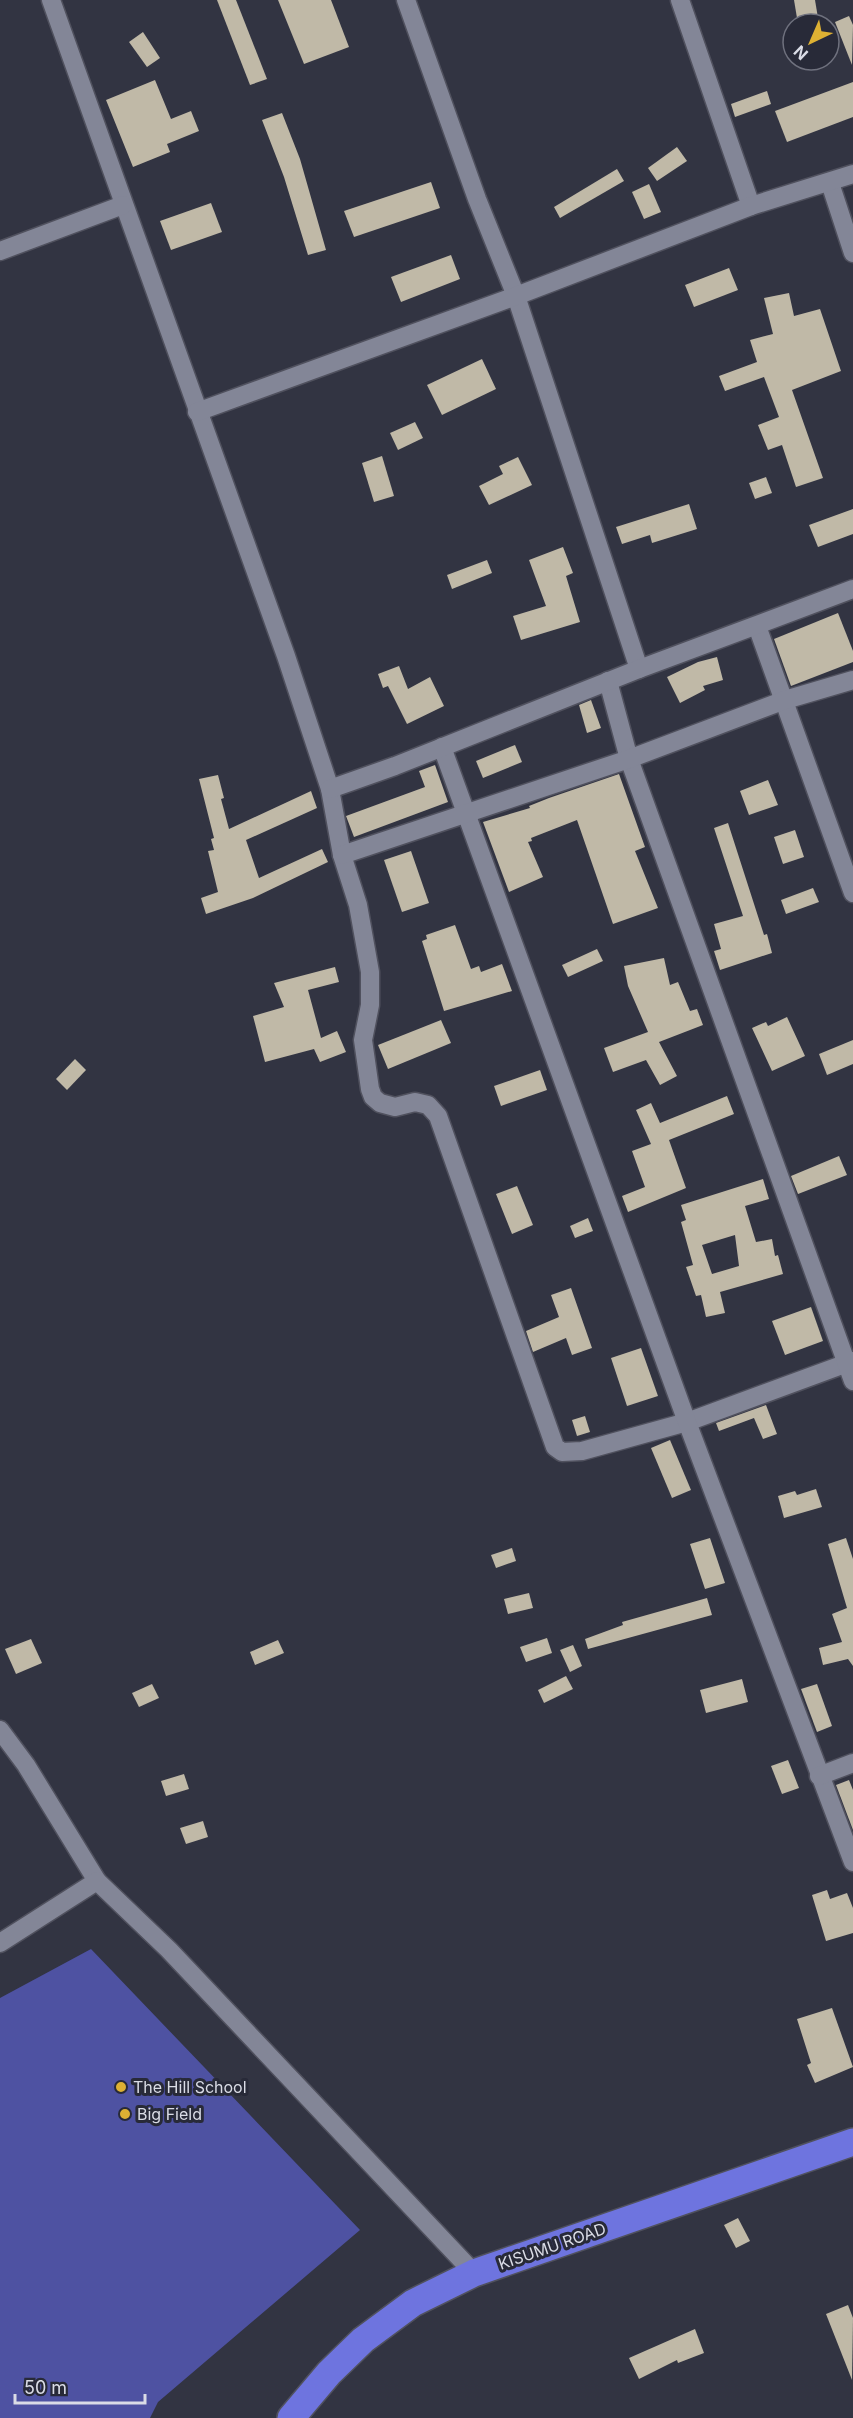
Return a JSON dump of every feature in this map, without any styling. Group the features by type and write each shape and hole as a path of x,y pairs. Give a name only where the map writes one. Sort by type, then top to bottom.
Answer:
{"highway":[{"name":"KISUMU ROAD","path":"291,2418 329,2373 363,2340 413,2303 474,2273 853,2142"}],"street":[{"path":"51,0 286,656 330,789 342,855 358,905 370,972 370,1005 363,1040 370,1089 373,1097 380,1103 395,1107 415,1102 422,1103 428,1105 438,1116 555,1447 562,1452 582,1451 687,1422 850,1363"},
{"path":"406,0 477,199 516,296 639,669"},
{"path":"680,0 751,206"},
{"path":"198,412 516,296 751,206 853,174"},
{"path":"830,183 853,253"},
{"path":"0,251 123,205"},
{"path":"330,789 853,589"},
{"path":"757,626 853,893"},
{"path":"342,855 629,759 785,700 853,680"},
{"path":"608,681 629,759 850,1363 853,1381"},
{"path":"442,747 687,1422 853,1862"},
{"path":"0,1730 26,1765 97,1881 169,1950 474,2273"},
{"path":"819,1776 853,1763"},
{"path":"0,1942 97,1881"}],"shaded area":[{"name":"Big Field","path":"91,1949 360,2230 158,2402 150,2418 0,2418 0,1998"}],"building":[{"path":"217,0 236,0 267,79 250,85"},
{"path":"278,0 331,0 349,47 304,64"},
{"path":"794,0 815,0 817,12 796,12"},
{"path":"849,16 853,25 852,65 841,37 841,19"},
{"path":"143,32 160,58 147,67 129,42"},
{"path":"155,80 171,119 191,111 199,131 167,144 170,152 133,167 106,100"},
{"path":"853,82 853,117 787,142 775,111"},
{"path":"767,91 771,104 735,117 731,104"},
{"path":"282,113 300,159 326,250 308,255 284,177 262,120"},
{"path":"677,147 687,161 657,181 648,168"},
{"path":"617,169 624,181 560,218 554,207"},
{"path":"431,182 440,208 354,237 344,211"},
{"path":"649,184 661,212 644,219 632,192"},
{"path":"211,203 222,232 171,250 160,221"},
{"path":"451,255 460,279 401,302 391,277"},
{"path":"729,268 738,290 694,307 685,285"},
{"path":"789,293 794,316 820,309 841,371 792,390 823,478 796,487 782,445 768,450 758,425 779,417 764,377 725,391 719,376 757,362 750,340 773,334 764,298"},
{"path":"482,359 496,389 442,415 427,385"},
{"path":"415,422 423,438 398,450 390,433"},
{"path":"382,456 394,496 374,502 362,463"},
{"path":"518,457 532,485 489,505 479,486 503,474 499,466"},
{"path":"766,477 772,493 755,499 749,483"},
{"path":"689,504 697,529 652,543 650,535 622,544 616,527"},
{"path":"853,509 853,534 818,547 809,525"},
{"path":"563,547 573,573 566,576 580,622 521,640 513,616 546,606 529,560"},
{"path":"487,560 492,573 452,589 447,575"},
{"path":"838,613 853,651 853,662 791,686 774,639"},
{"path":"717,657 723,680 703,686 705,690 680,703 667,677 698,662"},
{"path":"399,666 408,689 430,677 444,706 407,724 388,686 383,688 378,674"},
{"path":"591,700 601,728 587,733 579,705"},
{"path":"515,745 522,762 483,778 476,761"},
{"path":"435,765 448,802 354,837 346,816 425,787 419,771"},
{"path":"619,774 645,847 635,851 658,908 613,924 577,820 531,838 532,841 528,842 543,877 509,892 483,822 530,808 529,806 549,798"},
{"path":"218,775 224,798 221,799 229,829 311,791 317,808 246,840 259,878 322,849 328,862 253,898 206,914 201,898 218,892 208,851 214,850 211,839 214,838 199,779"},
{"path":"768,780 778,805 749,815 740,791"},
{"path":"728,823 764,935 767,934 772,953 720,970 714,951 721,949 714,924 743,916 714,828"},
{"path":"795,830 804,857 783,864 774,837"},
{"path":"411,851 429,903 402,912 384,860"},
{"path":"813,888 819,902 786,914 781,900"},
{"path":"455,925 471,969 479,966 481,972 502,964 512,991 444,1011 422,941 427,939 426,935"},
{"path":"597,949 603,961 568,977 562,965"},
{"path":"664,958 670,985 678,982 690,1011 697,1009 703,1025 659,1042 677,1076 660,1085 646,1060 613,1072 604,1048 648,1032 628,986 624,966"},
{"path":"335,967 339,982 308,990 321,1038 337,1031 346,1052 320,1062 314,1049 265,1062 253,1016 284,1007 274,983"},
{"path":"787,1017 805,1056 772,1071 752,1028 766,1022 768,1026"},
{"path":"441,1020 451,1043 388,1069 378,1045"},
{"path":"853,1040 853,1064 827,1075 819,1054"},
{"path":"75,1059 86,1070 67,1090 56,1079"},
{"path":"540,1070 547,1090 501,1106 494,1086"},
{"path":"727,1096 734,1114 669,1140 686,1188 628,1212 622,1196 645,1187 632,1151 651,1144 636,1110 651,1103 660,1123"},
{"path":"839,1156 847,1175 798,1194 791,1176"},
{"path":"763,1179 769,1199 745,1206 756,1242 772,1239 775,1256 778,1255 783,1274 720,1292 725,1313 706,1317 701,1295 696,1296 686,1267 693,1265 681,1222 686,1220 681,1205","holes":["735,1235 739,1266 712,1274 702,1245"]},
{"path":"517,1186 533,1225 512,1234 496,1194"},
{"path":"588,1218 593,1231 575,1238 570,1226"},
{"path":"571,1288 592,1348 572,1355 566,1338 533,1352 526,1331 559,1317 551,1295"},
{"path":"811,1307 823,1341 785,1355 772,1321"},
{"path":"641,1348 658,1396 627,1406 611,1358"},
{"path":"766,1405 777,1434 763,1439 754,1418 719,1431 716,1423"},
{"path":"585,1416 590,1432 577,1436 572,1420"},
{"path":"670,1440 691,1490 672,1498 651,1448"},
{"path":"816,1489 822,1507 784,1518 778,1496 795,1491 797,1495"},
{"path":"710,1538 725,1583 705,1589 690,1544"},
{"path":"846,1538 853,1559 853,1666 848,1659 823,1665 819,1648 842,1642 832,1614 847,1608 828,1544"},
{"path":"512,1548 516,1561 496,1568 491,1555"},
{"path":"529,1593 533,1608 508,1614 504,1599"},
{"path":"707,1598 712,1615 588,1649 585,1639 623,1625 622,1622"},
{"path":"547,1638 552,1653 526,1662 520,1647"},
{"path":"31,1639 42,1663 16,1674 5,1649"},
{"path":"278,1640 284,1653 255,1665 250,1652"},
{"path":"573,1645 582,1666 570,1672 560,1650"},
{"path":"566,1676 573,1689 544,1703 538,1690"},
{"path":"742,1679 748,1702 706,1713 700,1690"},
{"path":"152,1684 159,1698 139,1707 132,1693"},
{"path":"817,1684 832,1726 817,1732 801,1689"},
{"path":"788,1760 799,1788 782,1794 771,1766"},
{"path":"184,1774 189,1789 166,1796 161,1781"},
{"path":"849,1780 853,1790 853,1830 836,1785"},
{"path":"203,1821 208,1837 186,1844 180,1828"},
{"path":"827,1890 830,1899 847,1893 853,1908 853,1933 826,1941 812,1895"},
{"path":"832,2008 853,2067 815,2083 807,2065 811,2063 797,2019"},
{"path":"738,2218 750,2241 736,2248 724,2225"},
{"path":"848,2305 853,2318 852,2380 826,2314"},
{"path":"695,2329 704,2353 678,2363 677,2360 639,2379 629,2358"}],"place":[{"name":"The Hill School","path":"121,2087"},
{"name":"Big Field","path":"125,2114"}]}
